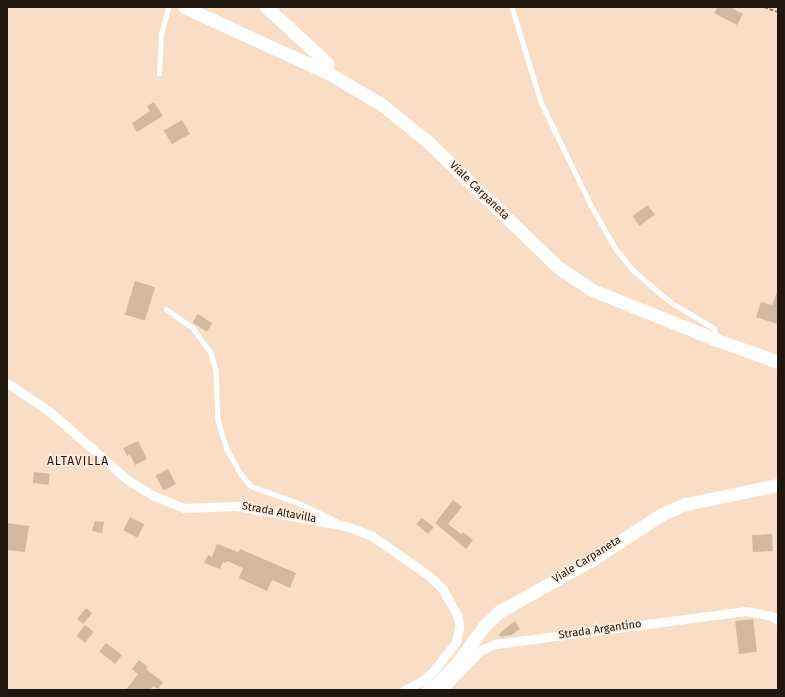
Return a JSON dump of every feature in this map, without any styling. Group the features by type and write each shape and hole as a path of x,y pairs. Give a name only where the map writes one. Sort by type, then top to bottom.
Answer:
{"main road":[{"name":"Viale Carpaneta","path":"184,7 328,73 381,104 428,142 558,267 592,290 717,340 778,362"},
{"path":"266,7 324,59 327,63 328,73"},
{"name":"Viale Carpaneta","path":"432,687 458,662 485,625 500,611 590,561 662,514 686,504 778,485"}],"street":[{"name":"Strada Altavilla","path":"7,383 48,411 129,481 152,495 173,505 184,508 236,506 341,524 372,536 428,575 442,588 458,617 459,627 456,642 447,655 424,680 404,690"},
{"name":"Strada Argantino","path":"432,687 446,686 482,650 495,644 746,611 771,616 778,620"}],"lane":[{"path":"159,74 161,34 168,7"},
{"path":"512,7 541,102 592,207 616,249 632,269 667,299 714,328 717,334 717,340"},
{"path":"166,309 193,328 211,354 216,371 219,426 227,448 241,474 251,486 301,504 341,524"}],"path":[{"path":"764,7 778,12"}],"building":[{"path":"718,7 730,7 743,14 737,25 714,13"},
{"path":"154,102 163,116 137,132 132,123 150,111 147,106"},
{"path":"182,120 190,134 172,144 164,130"},
{"path":"648,205 655,215 639,226 632,216"},
{"path":"135,281 155,287 145,321 125,314"},
{"path":"777,292 778,324 756,317 761,302 772,305"},
{"path":"198,314 212,323 207,332 193,322"},
{"path":"138,441 147,459 135,465 130,454 127,456 123,448"},
{"path":"168,469 176,484 164,491 156,476"},
{"path":"34,472 50,474 49,485 33,483"},
{"path":"453,500 462,507 448,524 461,534 463,532 473,540 466,549 435,523"},
{"path":"130,517 144,524 137,538 123,530"},
{"path":"422,518 434,527 428,534 416,524"},
{"path":"95,521 104,522 102,533 92,531"},
{"path":"7,523 29,526 25,552 7,550"},
{"path":"772,534 773,551 753,552 752,535"},
{"path":"217,544 238,552 240,549 296,573 290,588 272,580 267,591 239,578 243,568 227,561 226,563 223,562 220,569 204,563 208,555 212,557"},
{"path":"86,608 92,613 83,624 77,619"},
{"path":"753,619 757,652 739,654 735,621"},
{"path":"515,621 520,629 512,635 501,637 499,634"},
{"path":"85,625 94,632 85,643 76,636"},
{"path":"106,643 122,655 115,664 99,652"},
{"path":"139,660 148,667 146,669 163,682 158,689 153,686 150,690 126,690 138,674 132,669"}],"district":[{"name":"ALTAVILLA","path":"78,462"}]}
